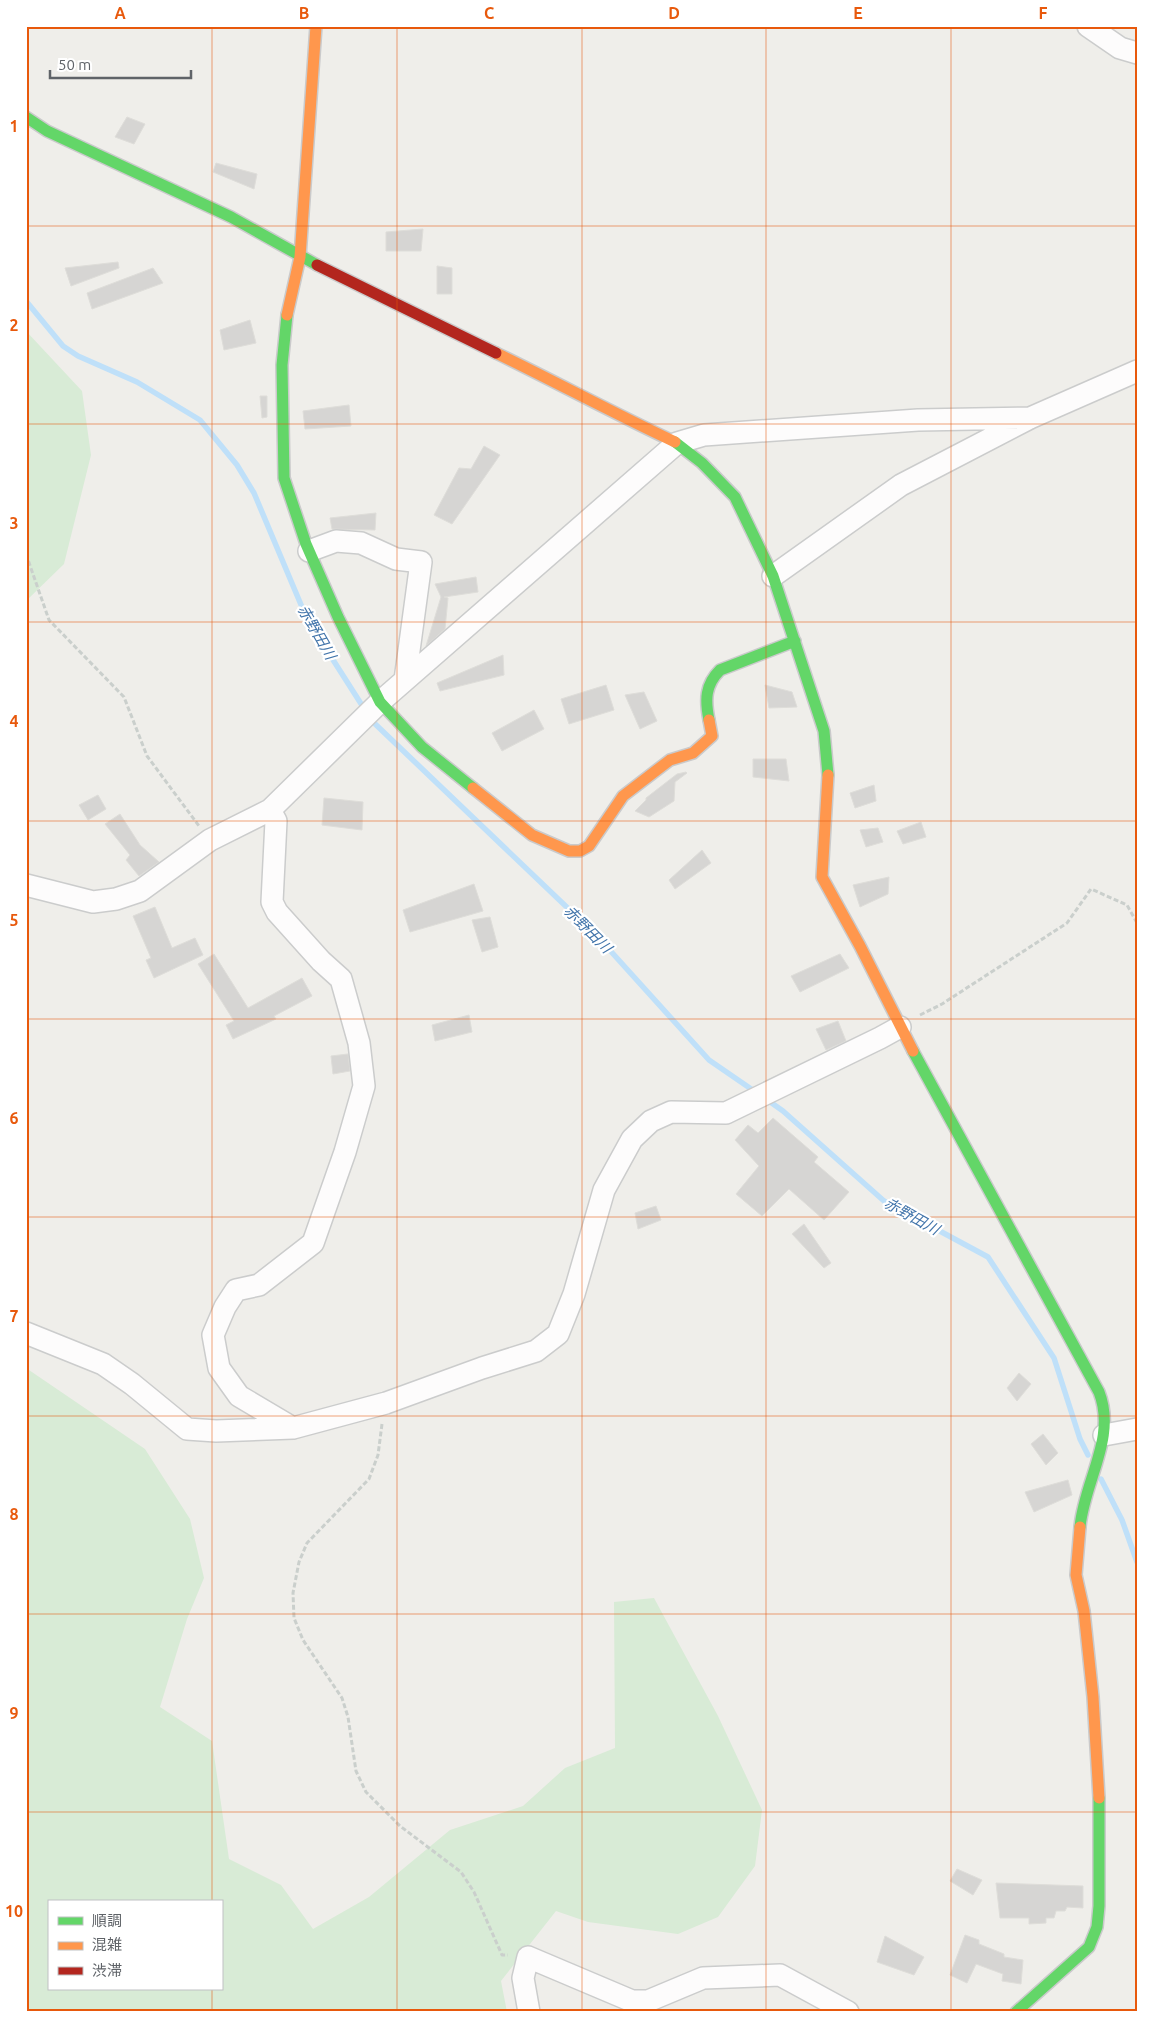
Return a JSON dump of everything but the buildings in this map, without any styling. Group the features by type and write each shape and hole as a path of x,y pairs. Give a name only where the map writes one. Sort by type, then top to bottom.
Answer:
{"street":[{"path":"316,26 300,257 287,310 282,365 284,478 309,551 338,617 372,710 532,834 569,851 580,851 589,846 623,796 670,760 693,753 712,736 706,695 707,685 712,677 720,670 795,641"},
{"path":"1088,26 1120,48 1137,53"},
{"path":"26,117 47,131 232,217 300,257 677,443 702,463 735,497 773,576 824,731 829,783 822,877 860,946 900,1026 1099,1392 1104,1405 1104,1435 1080,1523 1076,1574 1084,1611 1099,1787 1099,1906 1097,1927 1089,1947 1016,2012"},
{"path":"773,576 901,485 1030,418 1137,371"},
{"path":"26,885 93,902 116,899 140,891 210,840 270,810 405,680 677,443 704,434 918,420 1030,418"},
{"path":"309,551 336,541 361,543 396,558 420,562 405,680"},
{"path":"270,810 276,821 272,902 277,912 321,961 341,979 359,1043 364,1086 345,1152 313,1243 259,1285 236,1290 225,1307 213,1335 219,1368 238,1396 293,1428"},
{"path":"26,1333 103,1364 132,1384 187,1429 216,1431 293,1428 386,1403 482,1368 536,1351 558,1334 574,1294 604,1190 632,1139 652,1122 671,1112 726,1113 880,1038 900,1026"},
{"path":"1104,1435 1137,1428"},
{"path":"529,2012 523,1978 528,1957 632,2001 648,2001 703,1978 780,1975 848,2012"}],"path":[{"path":"26,554 49,620 124,697 147,756 210,840"},
{"path":"900,1026 942,1004 1067,923 1091,889 1127,905 1137,923"},
{"path":"386,1403 378,1455 369,1479 307,1543 299,1562 293,1593 294,1618 303,1640 342,1698 348,1717 356,1771 366,1792 400,1826 461,1872 474,1892 502,1955 528,1957"}],"green space":[{"path":"26,331 82,391 91,455 64,564 26,601"},
{"path":"26,1368 145,1449 190,1519 204,1578 187,1619 160,1707 212,1741 229,1859 281,1885 313,1929 369,1897 450,1830 523,1806 565,1768 615,1748 614,1602 654,1598 718,1716 762,1810 755,1866 718,1917 678,1934 588,1922 556,1911 501,1981 507,2012 26,2012"}],"waterway":[{"name":"赤野田川","path":"26,301 63,346 78,356 137,382 200,420 237,465 254,493 307,619 372,721 597,936 709,1060 757,1093"},
{"name":"赤野田川","path":"766,1099 783,1111 884,1201 988,1257 1054,1358 1080,1439 1088,1455"},
{"name":"赤野田川","path":"1101,1479 1122,1520 1137,1562"}],"traffic: fast":[{"path":"26,117 47,131 231,217 317,265"},
{"path":"287,315 282,365 284,478 306,544 338,617 380,702 422,747 473,788"},
{"path":"675,442 702,463 735,497 773,576 824,731 828,775"},
{"path":"709,720 707,693 711,681 720,670 795,641"},
{"path":"913,1051 1099,1392 1104,1409 1102,1443 1087,1493 1080,1527"},
{"path":"1016,2012 1089,1947 1097,1927 1099,1906 1099,1798"}],"traffic: slow":[{"path":"287,315 300,257 316,26"},
{"path":"496,353 675,442"},
{"path":"473,788 532,835 569,851 580,851 589,846 623,796 670,760 693,753 712,736 709,720"},
{"path":"828,775 822,877 860,946 913,1051"},
{"path":"1080,1527 1076,1575 1084,1611 1093,1697 1099,1798"}],"traffic: jam":[{"path":"317,265 496,353"}]}
